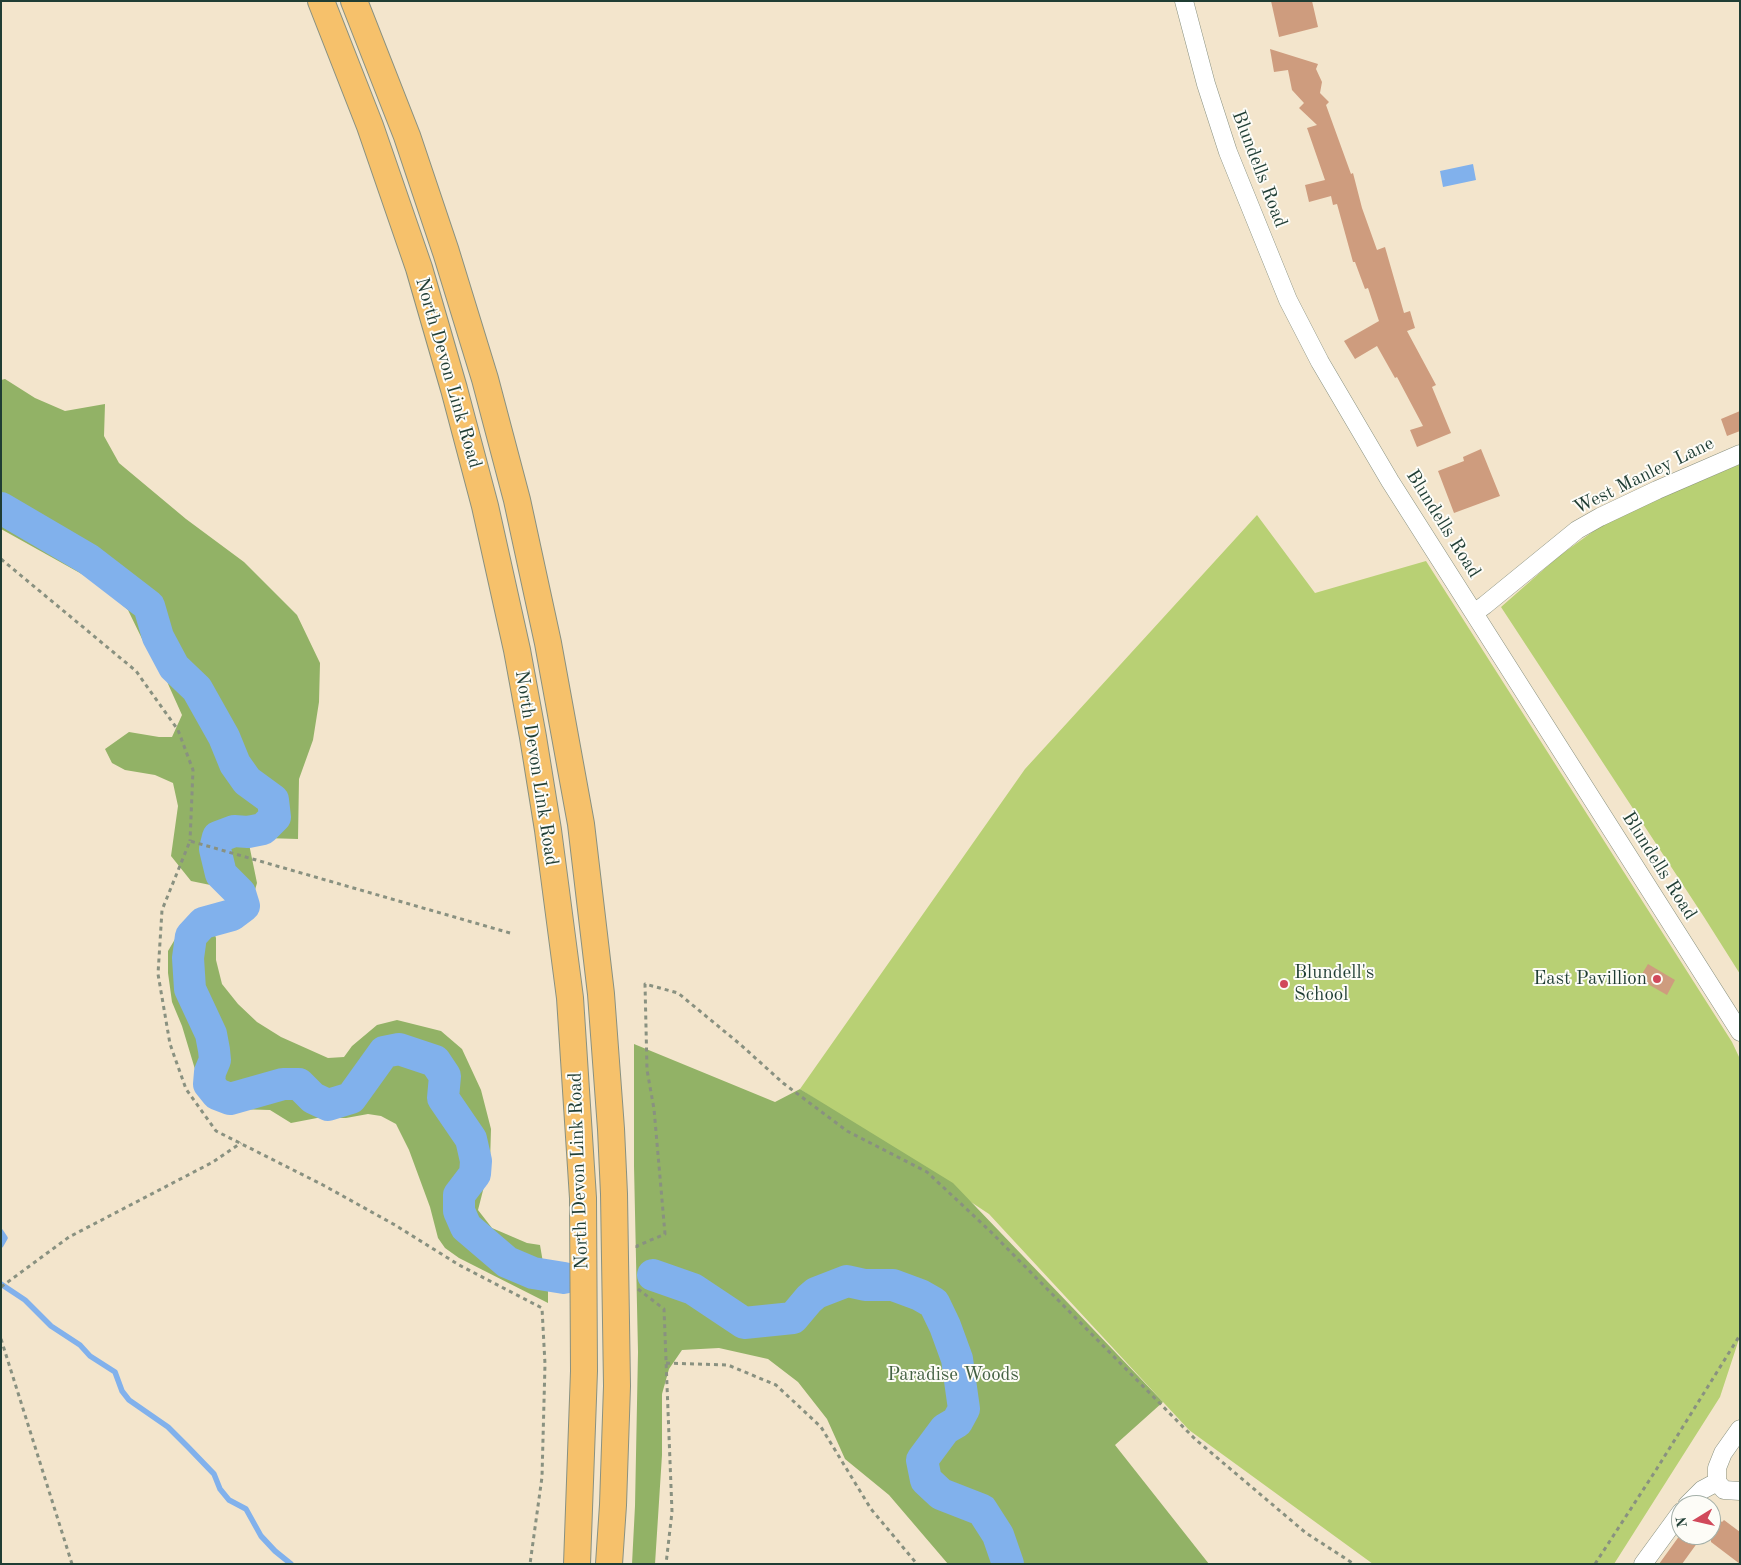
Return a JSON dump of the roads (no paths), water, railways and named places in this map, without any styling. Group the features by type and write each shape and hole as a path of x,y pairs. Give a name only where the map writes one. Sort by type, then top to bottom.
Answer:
{"highway":[{"name":"North Devon Link Road","path":"321,1 370,126 424,286 485,506 517,650 533,737 548,830 570,998 582,1178 584,1371 576,1564"},
{"name":"North Devon Link Road","path":"354,1 407,136 446,252 484,379 517,500 548,643 580,824 601,994 614,1194 617,1386 614,1505 609,1564"}],"street":[{"name":"Blundells Road","path":"1184,1 1206,84 1228,152 1288,300 1320,362 1352,418 1740,1032"},
{"name":"West Manley Lane","path":"1474,612 1485,606 1577,530 1657,490 1740,454"},
{"path":"1738,1436 1724,1453 1717,1468 1716,1482 1724,1490 1740,1492"},
{"path":"1697,1495 1716,1482"},
{"path":"1643,1564 1671,1526"}],"water":[{"path":"1473,164 1476,180 1443,187 1440,171"}],"waterway":[{"path":"1,508 88,559 149,606 158,637 174,667 197,689 224,737 235,764 247,781 273,800 275,817 263,829 248,832 234,831 218,837 215,849 221,874 240,893 244,906 232,915 203,923 191,936 188,958 190,989 211,1034 214,1050 215,1060 210,1072 209,1084 217,1094 230,1099 283,1084 299,1084 313,1098 328,1105 351,1098 384,1052 399,1049 435,1061 445,1076 443,1098 471,1139 476,1161 475,1174 459,1195 459,1211 466,1227 507,1262 533,1273 564,1278"},
{"path":"1,1232 5,1238 1,1245"},
{"path":"653,1275 693,1289 744,1323 793,1318 816,1293 847,1281 865,1285 893,1285 920,1295 934,1303 957,1359 964,1409 957,1422 945,1429 922,1460 926,1480 941,1494 982,1510 998,1535 1008,1564"},
{"path":"1,1284 25,1300 51,1326 80,1345 90,1356 115,1372 122,1391 129,1400 168,1427 188,1447 214,1474 220,1489 229,1500 246,1509 261,1536 291,1564"}],"place":[{"name":"East Pavillion","path":"1657,979"},
{"name":"Blundell's School","path":"1284,984"}],"park label":[{"name":"Paradise Woods","path":"953,1375"}]}
